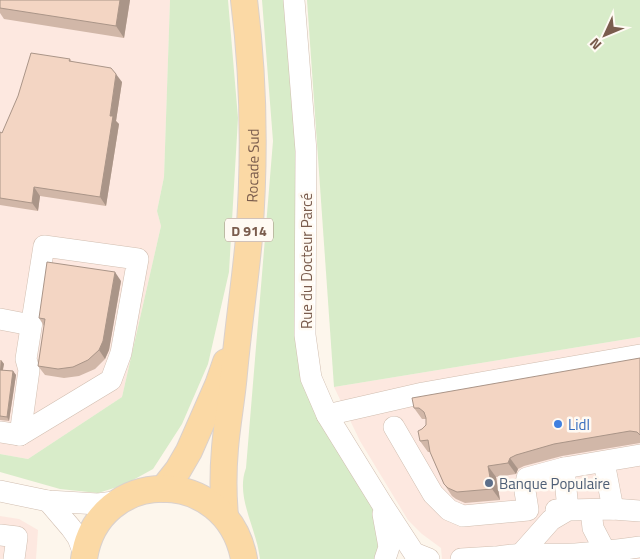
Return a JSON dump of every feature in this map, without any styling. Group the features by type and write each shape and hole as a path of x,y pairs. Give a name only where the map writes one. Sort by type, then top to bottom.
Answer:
{"main road":[{"name":"Rocade Sud","path":"238,331 249,239 253,160 248,31 244,0"},
{"name":"D 914","path":"163,489 178,470 189,451 218,385 238,331"},
{"name":"D 914","path":"225,516 225,447 238,331"},
{"path":"84,556 90,537 105,514 122,501 137,493 163,489 194,494 211,504 225,516 238,536 244,559"}],"street":[{"name":"Rue du Docteur Parcé","path":"294,0 306,151 305,335 311,378 327,415 382,504 418,557"},
{"path":"44,246 138,259 121,353 111,380 10,434 29,370 26,359 44,246"},
{"path":"0,319 32,325"},
{"path":"327,415 423,393 640,355"},
{"path":"378,403 433,494 449,510 463,516 528,510 613,509 640,511"},
{"path":"394,427 411,433 416,432"},
{"path":"528,510 525,491 527,478 564,468 640,455"},
{"path":"604,462 613,509"},
{"path":"564,468 568,510"},
{"path":"0,491 48,501 98,504 122,501"},
{"path":"48,501 75,533 84,556"},
{"name":"Rue du Docteur Parcé","path":"382,504 389,547 385,559"},
{"path":"520,555 551,520 568,510"},
{"path":"591,510 593,528 605,551"},
{"path":"0,535 17,537 14,559"},
{"path":"461,559 577,554 640,547"},
{"path":"605,551 640,557"},
{"path":"552,559 577,554"}],"shaded area":[{"path":"0,0 170,0 164,177 157,211 161,226 122,397 28,459 0,454"},
{"path":"640,337 640,559 442,559 441,548 422,534 408,520 360,441 334,387"},
{"path":"0,516 19,519 38,530 36,559 0,559"}],"green space":[{"path":"170,0 228,0 238,118 229,272 208,364 182,424 153,469 124,485 98,493 60,489 0,472 0,454 28,459 122,397 161,226 157,211 164,177"},
{"path":"262,0 285,0 297,152 296,335 373,506 379,546 375,559 260,559 257,542 245,504 243,486 273,141"},
{"path":"307,0 640,0 640,337 334,387"}],"building":[{"path":"0,0 120,0 116,26 0,8"},
{"path":"31,53 111,68 116,74 110,116 113,116 100,197 34,187 32,203 0,198 0,132 2,133 18,96"},
{"path":"47,262 115,272 103,341 99,350 88,360 73,367 58,369 38,366 45,319 39,318"},
{"path":"640,358 640,435 637,432 630,431 554,444 516,455 510,458 508,463 488,466 492,489 457,492 444,484 430,452 428,440 420,441 418,431 426,425 426,418 424,412 419,408 414,408 412,398"},
{"path":"0,370 13,371 7,417 0,416"}],"place":[{"name":"Lidl","path":"558,424"},
{"name":"Banque Populaire","path":"489,483"}]}
